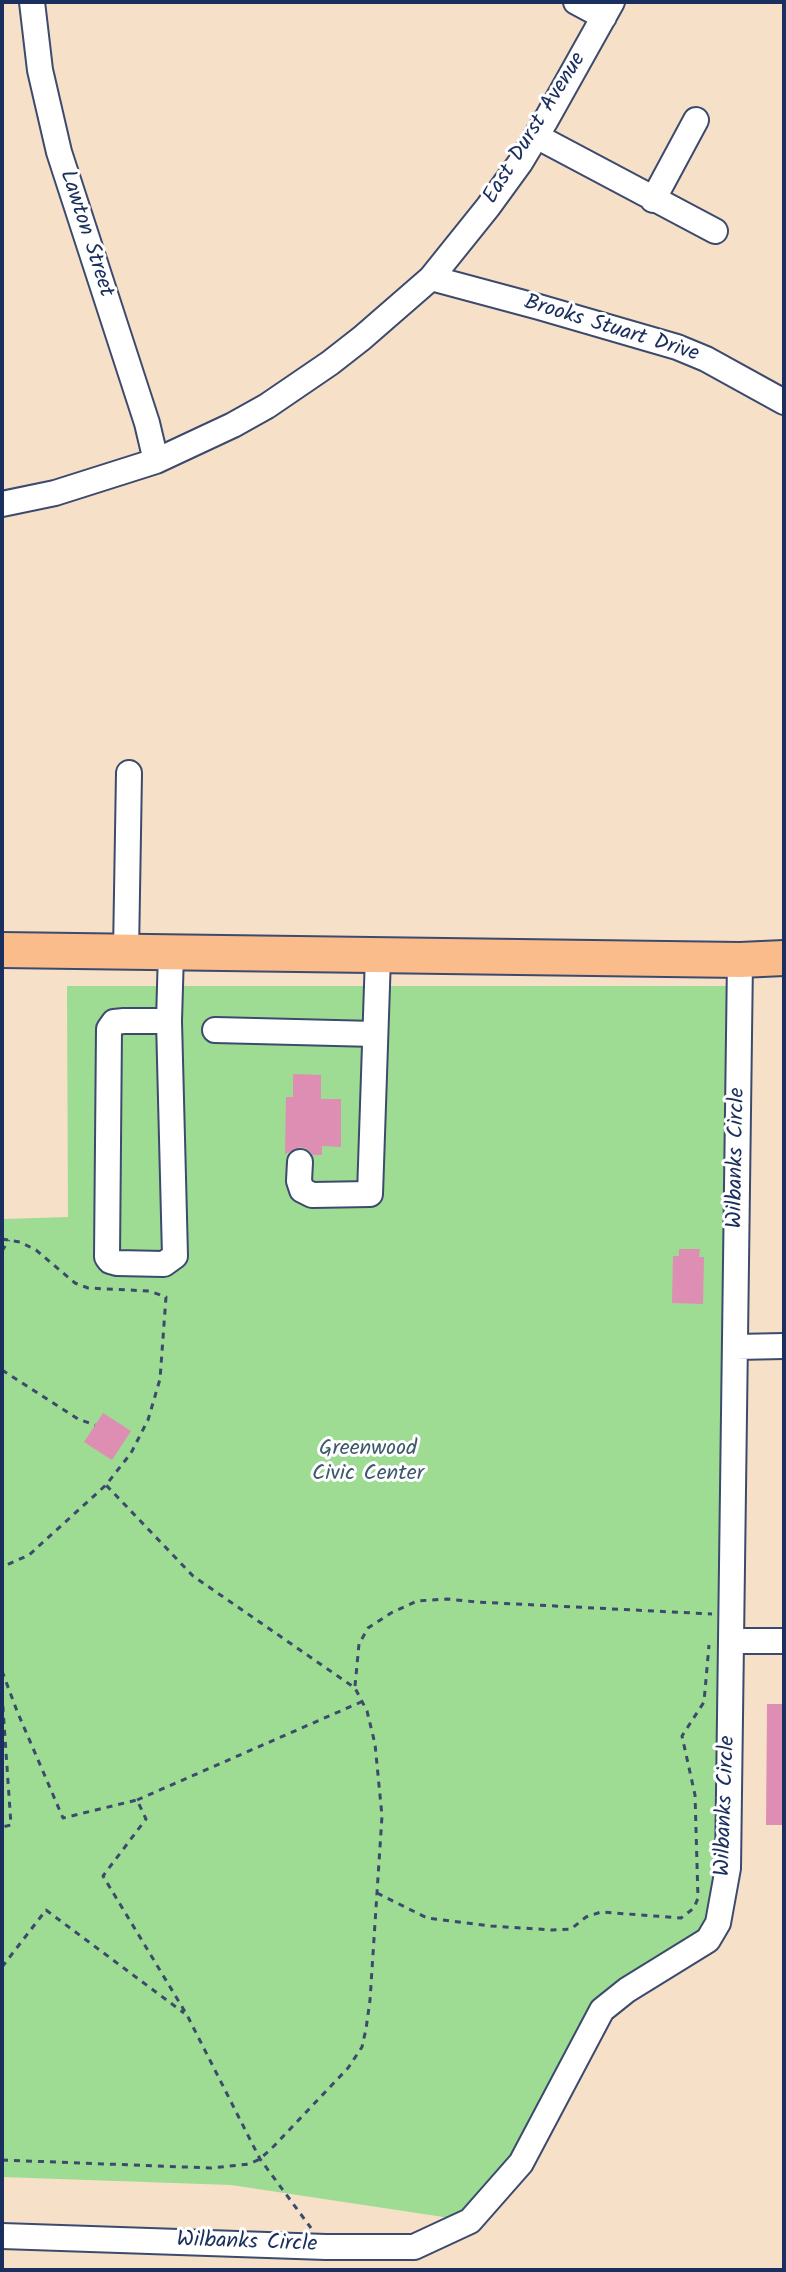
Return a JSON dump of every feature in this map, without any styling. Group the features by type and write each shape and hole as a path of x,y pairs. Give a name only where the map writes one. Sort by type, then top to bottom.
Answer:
{"highway":[{"path":"2,950 740,960 784,958"}],"street":[{"name":"Lawton Street","path":"32,2 40,70 59,152 147,423 156,461"},
{"path":"576,2 608,9"},
{"name":"East Durst Avenue","path":"2,504 55,493 156,461 233,425 299,385 362,338 431,278 488,207 536,136 608,9"},
{"path":"653,200 696,120"},
{"path":"536,136 715,231"},
{"name":"Brooks Stuart Drive","path":"431,278 677,347 706,359 784,402"},
{"path":"126,952 129,773"},
{"path":"169,1021 114,1022 109,1029 107,1257 117,1263 164,1264 175,1256 169,1021 171,952"},
{"path":"300,1162 302,1190 312,1195 370,1194 378,956"},
{"name":"Wilbanks Circle","path":"2,2236 414,2247 470,2221 521,2163 602,2010 627,1990 708,1940 718,1923 728,1868 720,1642 736,1347 740,960"},
{"path":"215,1030 375,1034"},
{"path":"736,1347 784,1346"},
{"path":"720,1642 784,1641"}],"path":[{"path":"2,1239 36,1250 75,1283 88,1288 149,1291 166,1297 160,1379 148,1420 131,1453 106,1485 29,1555 2,1567"},
{"path":"2,1251 9,1240"},
{"path":"2,1370 78,1419 95,1425"},
{"path":"2,2160 211,2168 249,2164 260,2159 348,2068 362,2047 370,2000 382,1816 375,1744 367,1711 355,1688 193,1576 106,1485"},
{"path":"355,1688 359,1644 368,1628 417,1601 447,1599 712,1613"},
{"path":"377,1893 427,1918 491,1926 571,1929 586,1917 601,1912 681,1918 694,1908 698,1898 695,1795 682,1736 704,1702 720,1642"},
{"path":"2,1671 63,1818 137,1800 362,1702"},
{"path":"2,1694 11,1825 2,1827"},
{"path":"137,1800 146,1819 103,1876 187,2015 260,2159 326,2247"},
{"path":"2,1967 46,1910 187,2015"}],"green space":[{"name":"Greenwood Civic Center","path":"67,986 740,986 731,1706 708,1940 583,2044 470,2221 231,2185 2,2177 2,1219 68,1217"}],"building":[{"path":"293,1074 321,1075 321,1099 341,1099 341,1147 322,1146 322,1155 313,1155 300,1147 285,1154 286,1097 293,1097"},
{"path":"679,1249 700,1249 699,1257 704,1257 703,1304 672,1303 673,1256 679,1256"},
{"path":"103,1413 131,1431 112,1460 84,1442"},
{"path":"767,1704 784,1704 784,1825 766,1825"}]}
